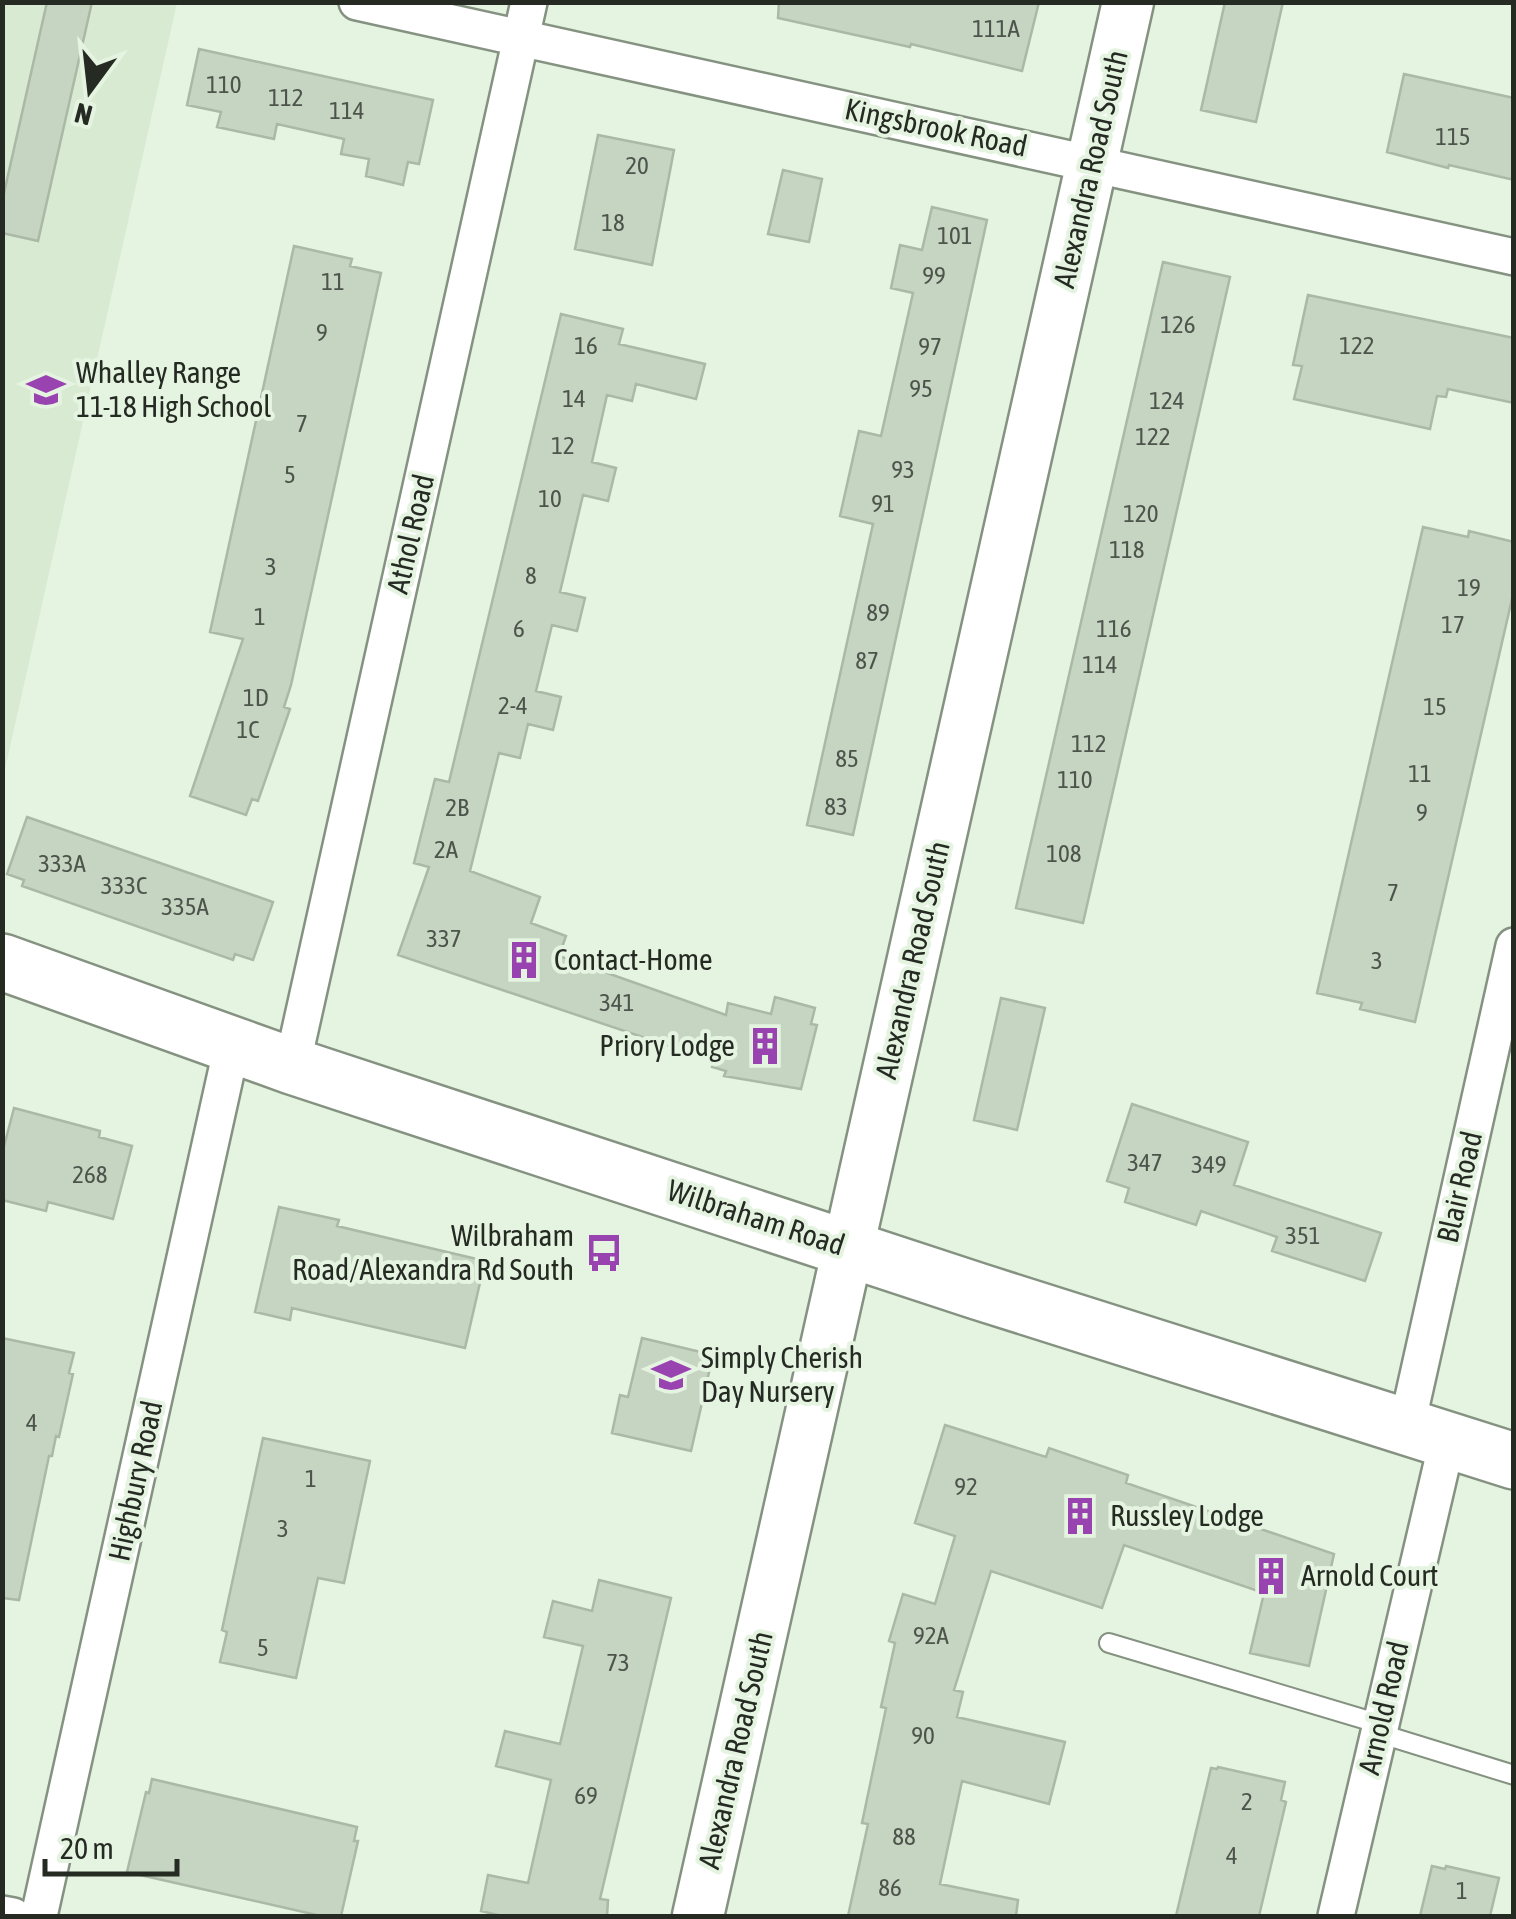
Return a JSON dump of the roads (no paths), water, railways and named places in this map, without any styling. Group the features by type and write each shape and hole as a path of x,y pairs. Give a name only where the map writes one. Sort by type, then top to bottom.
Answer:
{"highway":[{"name":"Wilbraham Road","path":"2,962 292,1066 1514,1461"}],"street":[{"name":"Kingsbrook Road","path":"357,2 1514,257"},
{"name":"Athol Road","path":"292,1066 529,2"},
{"name":"Alexandra Road South","path":"698,1916 1128,2"},
{"name":"Blair Road","path":"1426,1435 1514,946"},
{"name":"Highbury Road","path":"39,1916 232,1046"},
{"name":"Arnold Road","path":"1336,1916 1379,1729 1426,1435"},
{"path":"2,1914 13,1916"}],"lane":[{"path":"1109,1643 1514,1775"}],"place":[{"name":"Whalley Range 11-18 High School","path":"46,390"},
{"name":"Contact-Home","path":"524,960"},
{"name":"Priory Lodge","path":"765,1046"},
{"name":"Wilbraham Road/Alexandra Rd South","path":"604,1253"},
{"name":"Simply Cherish Day Nursery","path":"671,1375"},
{"name":"Russley Lodge","path":"1080,1516"},
{"name":"Arnold Court","path":"1271,1576"}]}
